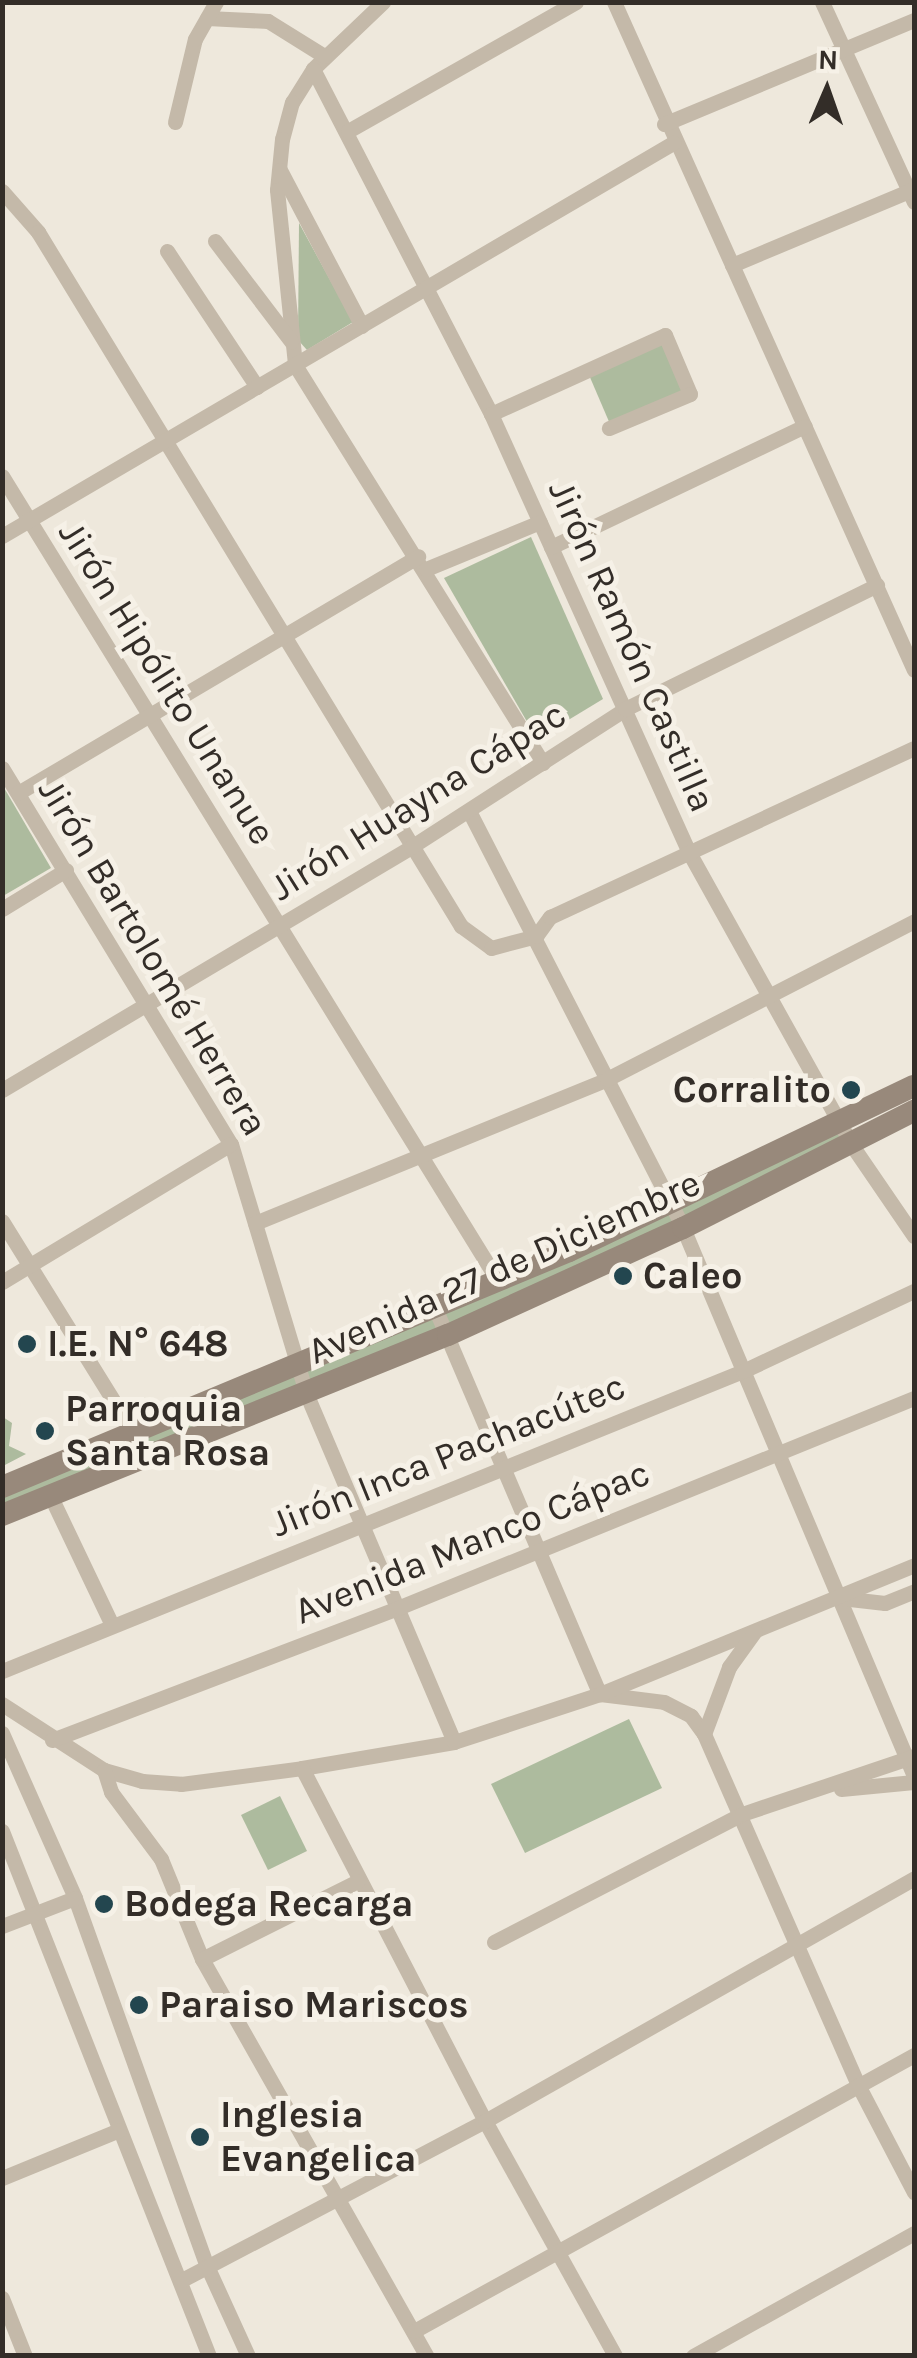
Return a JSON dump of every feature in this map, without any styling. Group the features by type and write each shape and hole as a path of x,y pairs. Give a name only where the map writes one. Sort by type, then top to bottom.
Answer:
{"street":[{"path":"175,122 195,39 216,2"},
{"path":"383,2 324,56 292,102 279,168 295,365 422,562 544,764"},
{"path":"348,131 576,2"},
{"path":"614,2 664,124 732,265 914,670"},
{"path":"732,265 913,194 822,2"},
{"path":"207,18 268,22 324,56"},
{"path":"664,124 914,20"},
{"name":"Jirón Ramón Castilla","path":"313,70 348,131 491,414 692,856 766,998 851,1144 914,1236"},
{"path":"2,536 673,144"},
{"path":"279,168 362,326"},
{"path":"2,191 48,248 286,634 410,847 470,937 491,948 536,936 550,917 692,856 914,748"},
{"path":"215,241 293,344"},
{"path":"167,251 257,387"},
{"path":"491,414 666,336 690,394 610,428"},
{"path":"551,547 805,426"},
{"name":"Jirón Hipólito Unanue","path":"2,476 147,717 424,1153 498,1281"},
{"path":"18,793 286,634 422,562 540,522"},
{"name":"Jirón Huayna Cápac","path":"2,1090 469,811 624,709 876,585"},
{"name":"Jirón Bartolomé Herrera","path":"2,768 150,1003 232,1144 306,1393 454,1742"},
{"path":"469,811 683,1228 837,1598 910,1757 914,1779 822,1790"},
{"path":"2,908 66,870"},
{"path":"255,1222 607,1078 914,921"},
{"name":"Avenida 27 de Diciembre","path":"2,1487 671,1206 914,1086"},
{"name":"Avenida 27 de Diciembre","path":"2,1515 448,1335 683,1228 914,1111"},
{"path":"2,1282 232,1144"},
{"path":"2,1220 132,1432"},
{"path":"568,1251 580,1276"},
{"name":"Jirón Inca Pachacútec","path":"2,1672 111,1623 742,1371 914,1291"},
{"path":"435,1308 600,1694"},
{"name":"Avenida Manco Cápac","path":"52,1740 400,1607 914,1398"},
{"path":"50,1495 111,1623"},
{"path":"2,1704 52,1740 104,1770 181,1784 302,1768 454,1742 600,1694 914,1565"},
{"path":"837,1598 885,1604 914,1591"},
{"path":"704,1734 729,1667 756,1631"},
{"path":"600,1694 664,1702 690,1716 704,1734 858,2085 914,2192"},
{"path":"2,1733 75,1898 207,2266 248,2356"},
{"path":"494,1942 742,1814 910,1757"},
{"path":"302,1768 485,2122 616,2356"},
{"path":"104,1770 111,1792 161,1859 202,1959 428,2356"},
{"path":"2,1832 37,1910 209,2356"},
{"path":"180,2281 485,2122 914,1878"},
{"path":"202,1959 358,1881"},
{"path":"2,1926 75,1898"},
{"path":"414,2331 914,2055"},
{"path":"2,2178 119,2130"},
{"path":"692,2356 914,2233"},
{"path":"2,2298 25,2356"}],"green space":[{"path":"299,223 353,322 307,350 298,340"},
{"path":"663,344 684,393 610,424 589,375"},
{"path":"531,537 603,699 537,739 444,578"},
{"path":"3,786 51,868 2,896"},
{"path":"838,1128 846,1143 686,1223 680,1206"},
{"path":"670,1211 677,1228 310,1387 304,1367"},
{"path":"293,1371 300,1390 3,1511 3,1490"},
{"path":"3,1417 12,1423 9,1446 26,1454 3,1466"},
{"path":"629,1719 662,1788 525,1853 491,1784"},
{"path":"280,1796 307,1851 268,1870 241,1815"}],"place":[{"name":"Corralito","path":"851,1090"},
{"name":"Caleo","path":"623,1276"},
{"name":"I.E. N° 648","path":"27,1344"},
{"name":"Parroquia Santa Rosa","path":"45,1431"},
{"name":"Bodega Recarga","path":"104,1904"},
{"name":"Paraiso Mariscos","path":"139,2005"},
{"name":"Inglesia Evangelica","path":"200,2137"}]}
